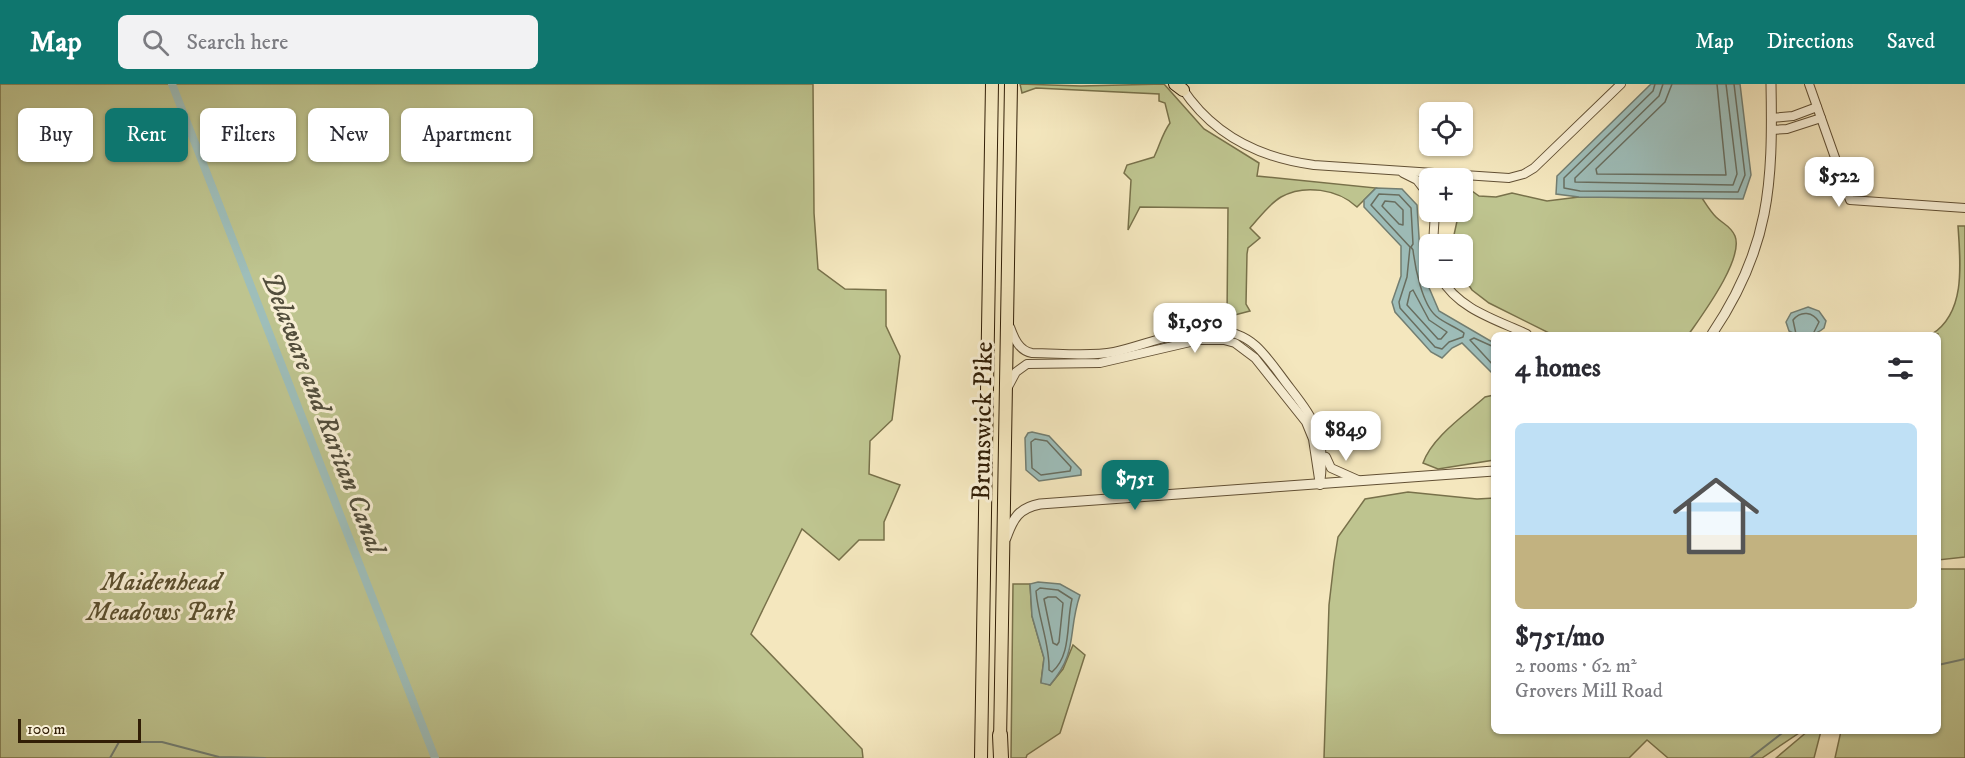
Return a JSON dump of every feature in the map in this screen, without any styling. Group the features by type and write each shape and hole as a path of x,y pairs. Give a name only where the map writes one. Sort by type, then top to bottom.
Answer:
{"highway":[{"name":"Brunswick Pike","path":"981,758 992,84"},
{"name":"Brunswick Pike","path":"1000,735 1011,84"},
{"path":"1000,735 1000,758"}],"street":[{"path":"1473,176 1513,178 1531,171 1621,84"},
{"path":"1713,332 1745,277 1760,234 1770,189 1771,84"},
{"path":"1809,84 1850,200 1965,208"},
{"path":"1179,86 1218,128 1253,150 1295,162 1419,174"},
{"path":"1772,118 1793,116 1817,107"},
{"path":"1772,130 1787,129 1821,118"},
{"path":"1398,171 1419,183"},
{"path":"1448,288 1470,307 1523,332"},
{"path":"1006,315 1017,343 1032,353 1112,352 1206,330 1230,333 1247,339 1262,353 1311,416 1331,468 1362,482"},
{"path":"1006,394 1014,375 1027,364 1100,363 1199,340 1224,340 1235,343 1255,358 1306,422 1313,439 1320,484"},
{"path":"1320,484 1323,448"},
{"path":"1004,543 1016,515 1024,509 1040,504 1491,471"}],"green space":[{"name":"Maidenhead Meadows Park","path":"0,84 813,84 814,213 818,269 845,289 886,290 886,326 900,356 892,420 870,441 869,474 900,485 884,522 884,540 859,540 839,560 802,529 751,634 862,749 863,758 0,758"},
{"path":"1020,84 1081,86 1164,84 1204,129 1259,163 1257,176 1376,188 1357,207 1340,196 1320,190 1290,193 1272,203 1250,228 1260,238 1248,248 1247,254 1246,304 1250,311 1227,317 1228,208 1140,207 1128,230 1131,180 1124,173 1127,165 1154,157 1170,123 1165,103 1159,101 1159,94 1036,88 1022,93"},
{"path":"1473,192 1479,196 1496,197 1512,193 1547,201 1579,197 1702,198 1714,215 1729,227 1735,236 1736,246 1728,272 1712,301 1690,332 1547,332 1489,303 1472,290 1473,234 1454,234 1457,222 1473,222"},
{"path":"1958,226 1965,226 1965,557 1941,560 1941,332 1934,332 1943,325 1956,301 1960,257"},
{"path":"1491,396 1491,460 1438,469 1423,463 1427,453 1441,435 1485,397"},
{"path":"1408,492 1477,499 1491,498 1491,734 1798,734 1762,758 1668,758 1647,740 1629,758 1324,758 1329,605 1334,562 1338,537 1365,499"},
{"path":"1941,569 1965,569 1965,758 1835,758 1840,734 1941,734"},
{"path":"1013,584 1030,584 1032,616 1044,658 1041,682 1050,685 1063,669 1073,645 1085,655 1060,733 1027,755 1026,758 1011,758"},
{"path":"1804,734 1820,734 1814,758 1776,758"}],"water":[{"path":"1651,84 1740,84 1751,175 1743,199 1579,197 1556,194 1557,176"},
{"path":"1376,188 1402,189 1417,205 1419,288 1429,288 1439,311 1491,341 1491,372 1462,343 1452,348 1442,358 1431,352 1395,312 1392,302 1401,276 1401,246 1364,207 1364,200"},
{"path":"1808,307 1819,311 1826,321 1824,328 1818,332 1789,331 1786,322 1791,313"},
{"path":"1028,433 1049,436 1081,470 1081,475 1039,481 1026,470 1025,438"},
{"path":"1038,582 1060,584 1080,595 1069,652 1059,673 1050,685 1041,683 1044,658 1032,616 1030,584"}],"waterway":[{"name":"Delaware and Raritan Canal","path":"172,84 435,758"},
{"path":"1941,664 1965,659"},
{"path":"1750,758 1781,734"},
{"path":"110,758 119,742 162,742 219,757 265,758"}]}
